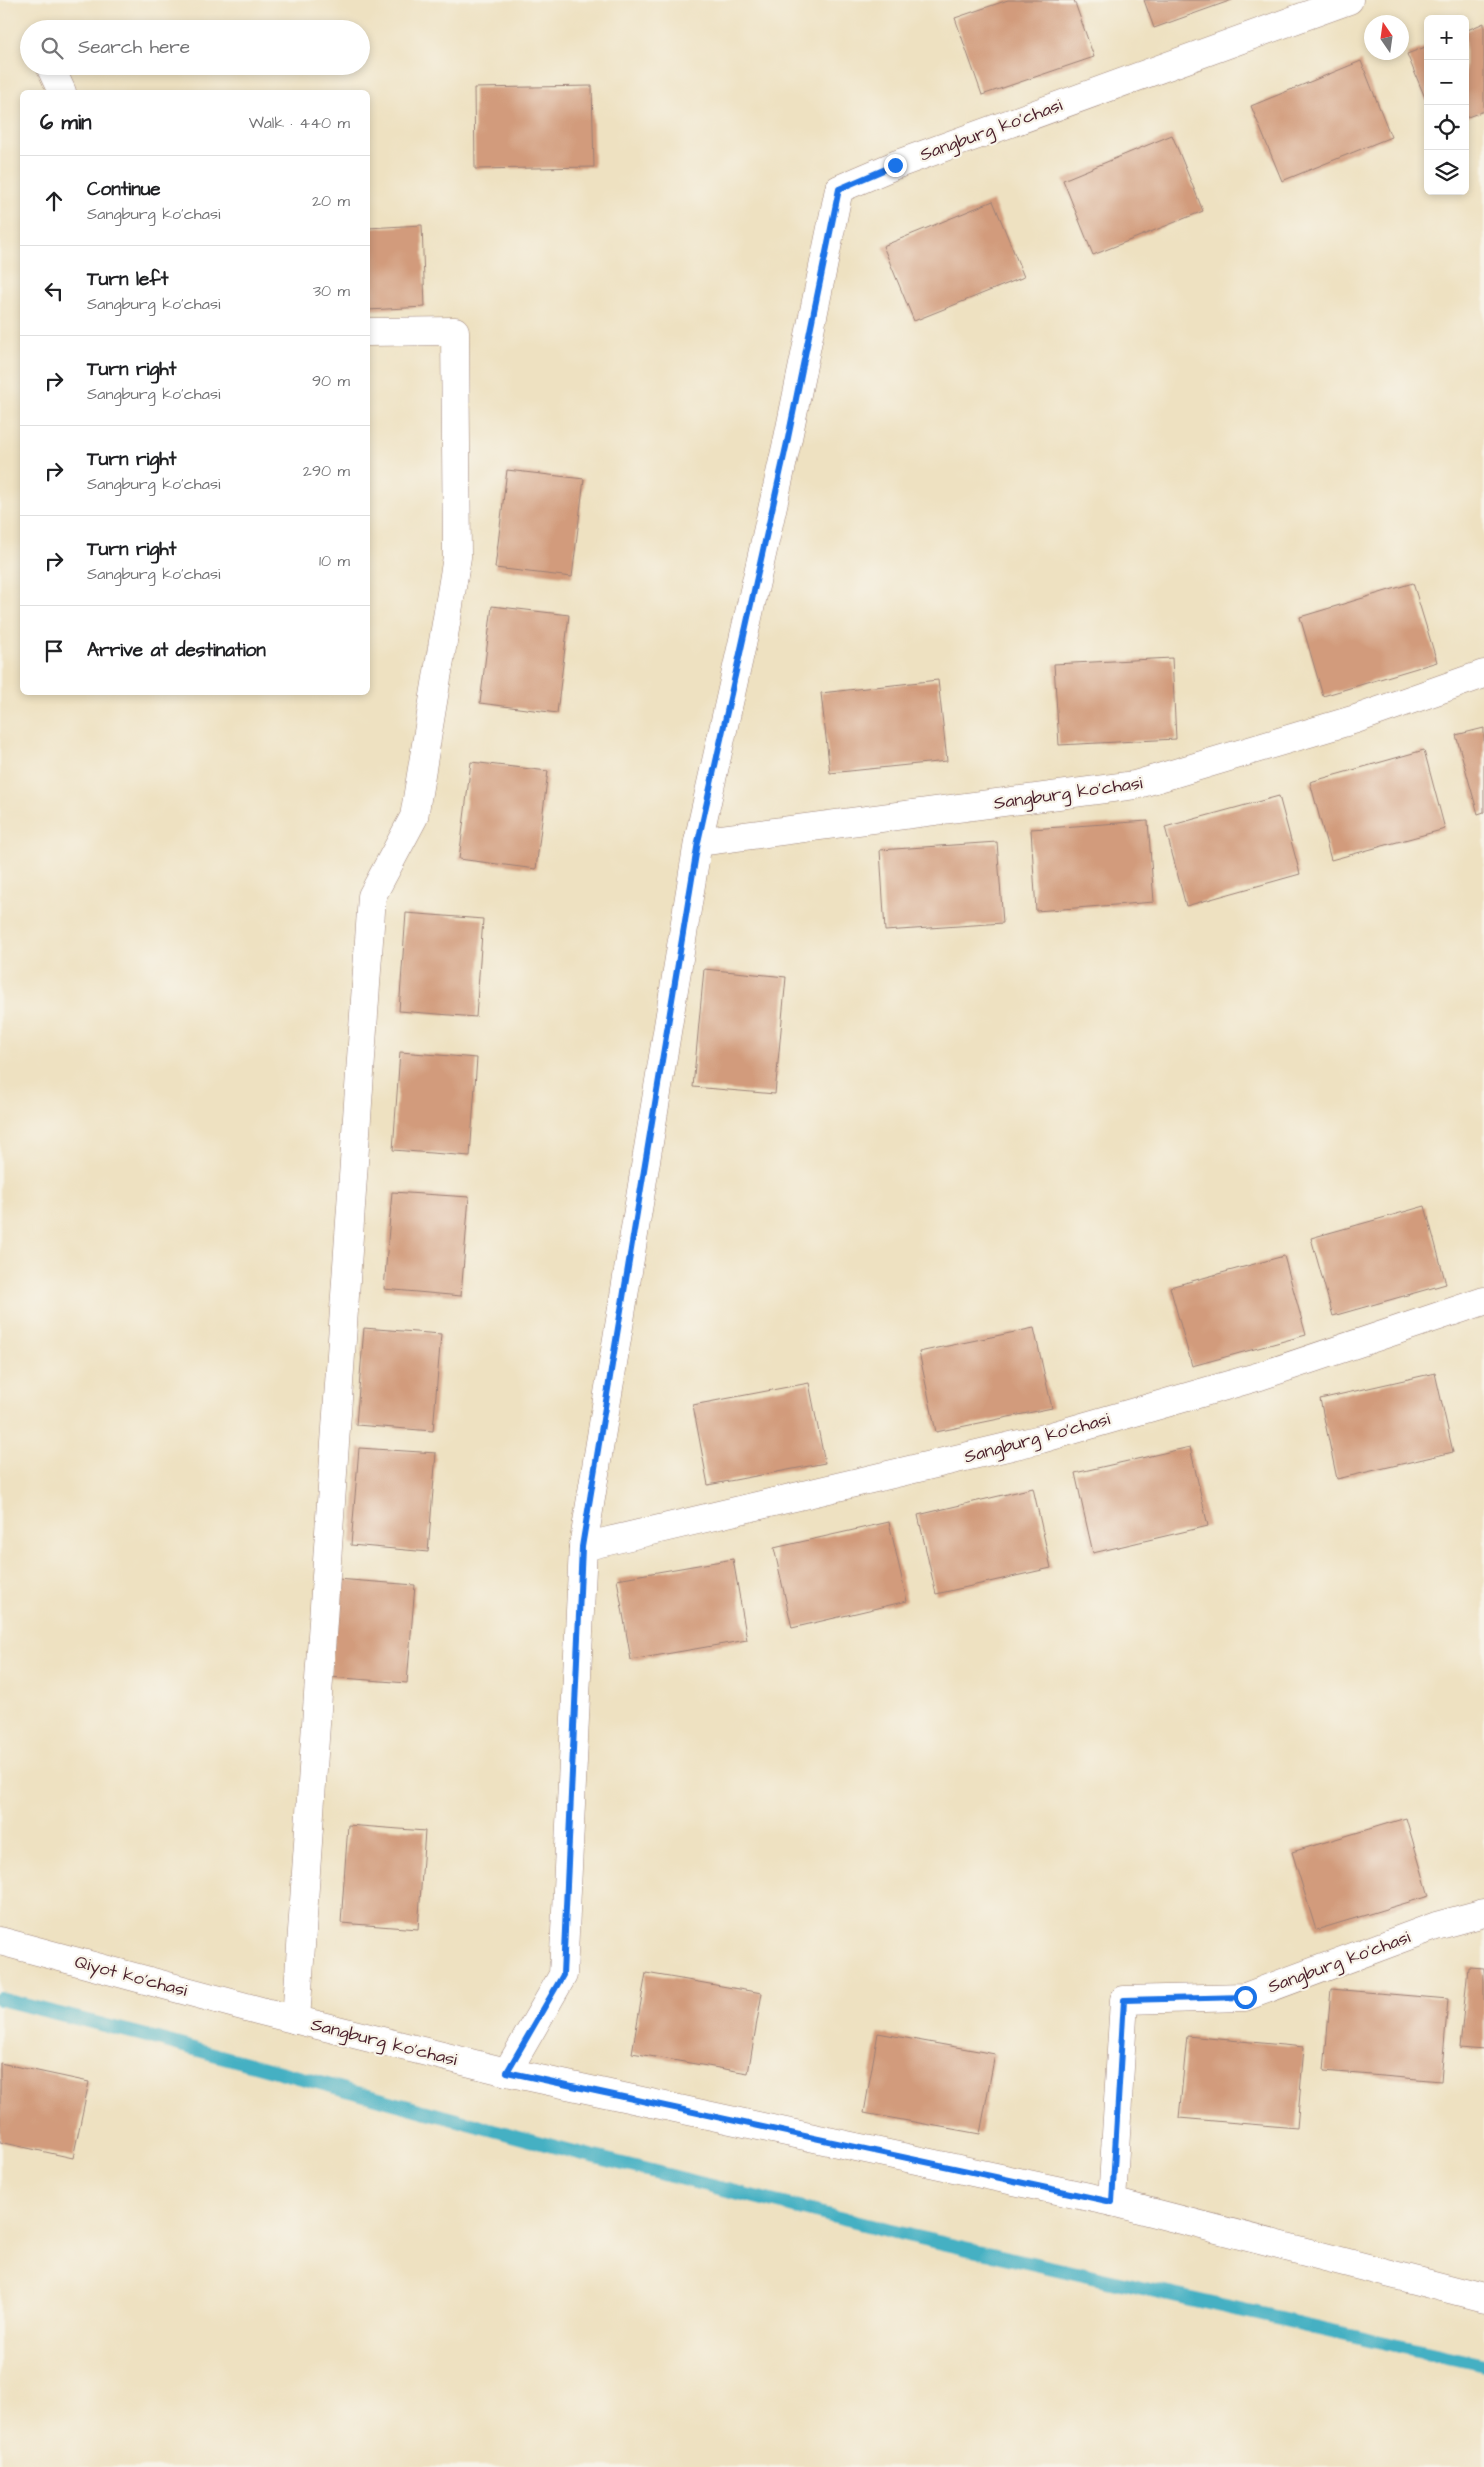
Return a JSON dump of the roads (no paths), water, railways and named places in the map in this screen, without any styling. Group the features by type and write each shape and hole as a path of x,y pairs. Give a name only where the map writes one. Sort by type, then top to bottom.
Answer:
{"street":[{"name":"Sangburg ko'chasi","path":"507,2072 563,1975 582,1547 698,842 788,438 839,189 895,165 1349,0"},
{"path":"54,75 61,90"},
{"path":"296,2020 372,896 414,817 457,557 455,331 370,332"},
{"name":"Sangburg ko'chasi","path":"698,842 1135,785 1356,719 1484,674"},
{"name":"Sangburg ko'chasi","path":"582,1547 1041,1439 1260,1376 1484,1301"},
{"name":"Sangburg ko'chasi","path":"1112,2202 1124,2000 1245,1997 1436,1926 1484,1913"},
{"name":"Qiyot ko'chasi","path":"0,1941 261,2011"},
{"name":"Sangburg ko'chasi","path":"261,2011 507,2072 1112,2202 1484,2298"}],"waterway":[{"path":"0,1999 139,2034 571,2151 911,2236 1484,2365"}]}
